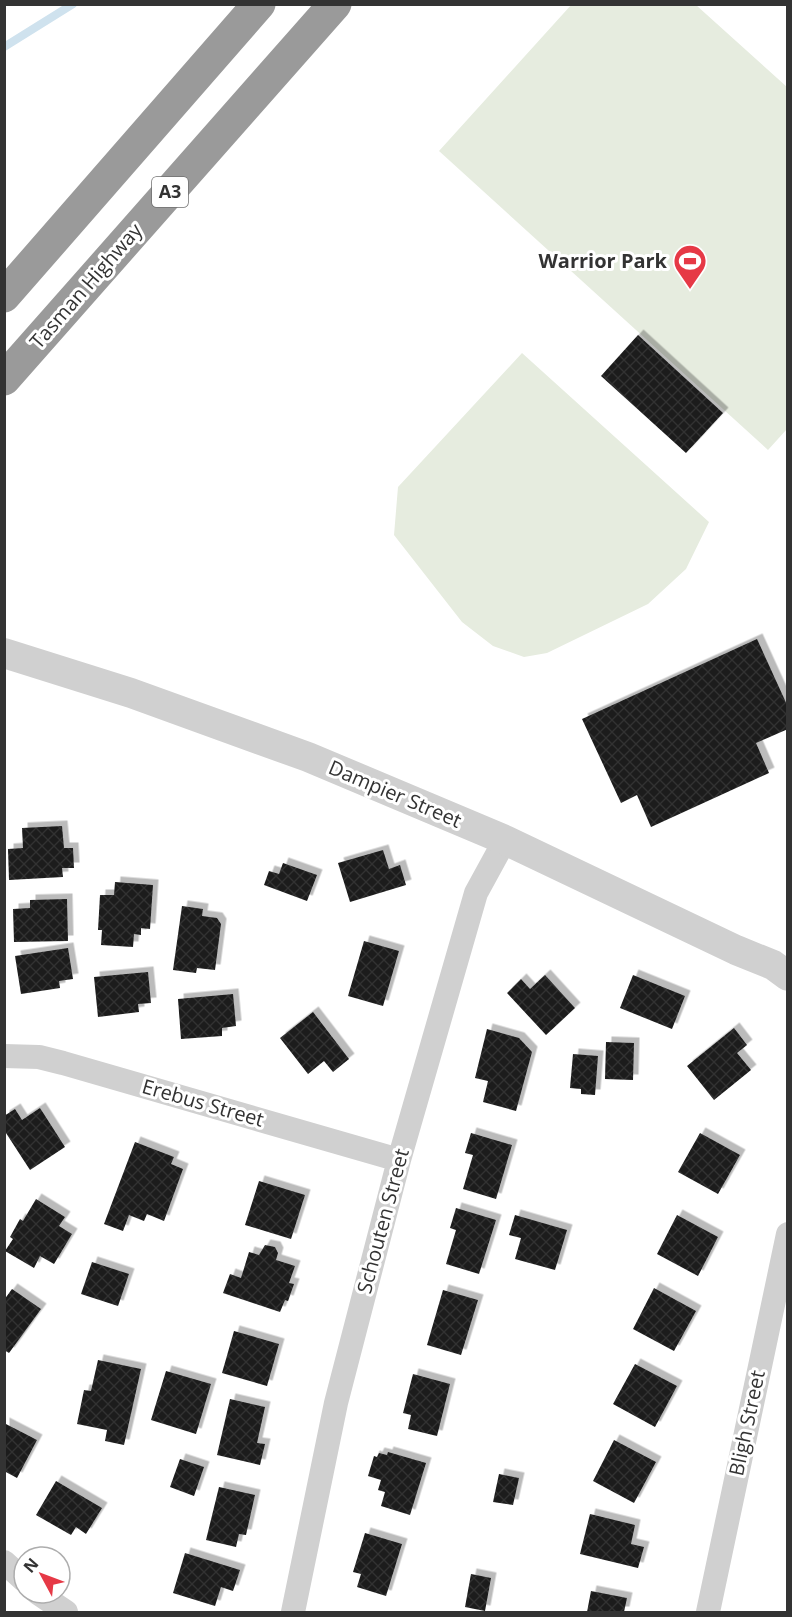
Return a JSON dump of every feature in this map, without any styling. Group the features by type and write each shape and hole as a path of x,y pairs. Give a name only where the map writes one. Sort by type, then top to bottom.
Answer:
{"highway":[{"path":"4,296 259,4"},
{"name":"Tasman Highway","path":"4,379 335,4"}],"street":[{"name":"Dampier Street","path":"4,653 131,693 308,757 505,840 736,950 783,969"},
{"name":"Schouten Street","path":"293,1612 336,1403 399,1160 476,893 505,840"},
{"name":"Erebus Street","path":"4,1056 39,1057 72,1065 399,1160"},
{"name":"Bligh Street","path":"708,1612 788,1234"}],"shaded area":[{"name":"Warrior Park","path":"572,4 696,5 787,87 787,429 768,450 439,151"},
{"path":"522,353 709,522 686,569 648,604 547,653 524,657 493,646 462,622 394,535 398,487"}],"building":[{"path":"638,335 723,413 686,453 601,376"},
{"path":"757,639 788,707 788,729 756,743 769,773 651,827 637,795 621,803 582,719"},
{"path":"62,826 64,848 73,848 74,868 62,868 63,877 9,880 8,849 23,848 22,828"},
{"path":"383,850 389,869 400,865 406,885 350,902 338,863"},
{"path":"283,863 317,875 307,901 264,885 269,871 279,874"},
{"path":"115,882 153,885 150,929 141,928 141,935 134,934 133,947 101,945 102,930 98,930 100,895 114,895"},
{"path":"67,899 68,941 14,942 13,909 30,908 30,900"},
{"path":"182,906 203,909 202,916 217,918 221,924 215,970 197,968 196,973 173,970"},
{"path":"364,941 399,951 383,1006 348,996"},
{"path":"68,948 73,979 59,981 60,988 21,994 15,956"},
{"path":"148,972 151,1003 138,1004 139,1012 98,1017 94,977"},
{"path":"545,975 575,1008 546,1035 507,993 521,979 530,989"},
{"path":"633,975 685,996 672,1029 620,1008"},
{"path":"233,994 236,1026 222,1028 222,1036 181,1039 178,999"},
{"path":"313,1012 349,1059 333,1072 324,1061 308,1074 280,1038"},
{"path":"734,1028 747,1045 737,1053 751,1070 714,1100 687,1066"},
{"path":"487,1029 519,1038 532,1052 516,1111 483,1102 488,1081 475,1078"},
{"path":"606,1042 634,1043 633,1080 605,1079"},
{"path":"573,1054 598,1056 595,1095 581,1094 581,1089 570,1088"},
{"path":"40,1108 65,1147 30,1170 4,1130 4,1116 15,1109 22,1120"},
{"path":"471,1133 512,1145 496,1199 463,1189 473,1155 465,1153"},
{"path":"700,1133 740,1155 718,1194 678,1172"},
{"path":"135,1142 174,1157 171,1164 183,1169 164,1221 147,1214 144,1221 129,1215 123,1231 104,1224"},
{"path":"259,1181 305,1195 291,1239 245,1225"},
{"path":"36,1199 65,1217 59,1226 72,1234 54,1264 40,1256 34,1268 5,1251 13,1239 10,1237 20,1219 23,1221"},
{"path":"456,1208 496,1220 479,1274 446,1264 456,1230 450,1228"},
{"path":"515,1215 567,1230 555,1270 515,1259 521,1238 509,1235"},
{"path":"677,1215 718,1237 698,1276 657,1254"},
{"path":"265,1245 275,1247 278,1253 276,1260 295,1266 289,1283 294,1284 288,1301 285,1300 280,1312 223,1293 230,1274 241,1278 249,1252 259,1255"},
{"path":"92,1262 129,1274 118,1306 81,1294"},
{"path":"654,1288 696,1311 674,1351 633,1329"},
{"path":"12,1289 41,1309 9,1353 4,1350 4,1300"},
{"path":"443,1290 478,1300 461,1355 427,1345"},
{"path":"234,1331 279,1344 267,1386 222,1373"},
{"path":"98,1360 141,1369 124,1445 105,1441 107,1430 77,1424 84,1390 91,1391"},
{"path":"635,1364 677,1386 655,1427 613,1404"},
{"path":"166,1371 211,1384 196,1434 151,1420"},
{"path":"413,1374 450,1384 437,1436 408,1429 411,1415 403,1413"},
{"path":"230,1399 265,1407 257,1443 265,1444 260,1465 217,1455"},
{"path":"4,1423 37,1440 17,1478 4,1471"},
{"path":"614,1440 656,1462 634,1503 593,1481"},
{"path":"388,1452 426,1463 410,1515 381,1506 385,1492 378,1490 381,1480 368,1476 374,1456 377,1457 379,1453 387,1455"},
{"path":"180,1459 204,1467 194,1496 170,1487"},
{"path":"499,1474 519,1478 513,1505 493,1502"},
{"path":"56,1481 102,1508 86,1534 76,1527 71,1535 36,1515"},
{"path":"219,1487 255,1495 246,1535 239,1534 236,1547 206,1540"},
{"path":"590,1514 635,1525 631,1544 644,1547 638,1568 580,1554"},
{"path":"365,1533 402,1544 386,1596 357,1587 361,1574 353,1572"},
{"path":"185,1553 240,1570 233,1591 221,1587 215,1606 173,1593"},
{"path":"471,1574 491,1578 485,1611 465,1607"},
{"path":"591,1591 627,1598 624,1612 587,1612"}],"waterway":[{"path":"4,47 73,4"}],"place":[{"name":"Warrior Park","path":"690,290"}]}
